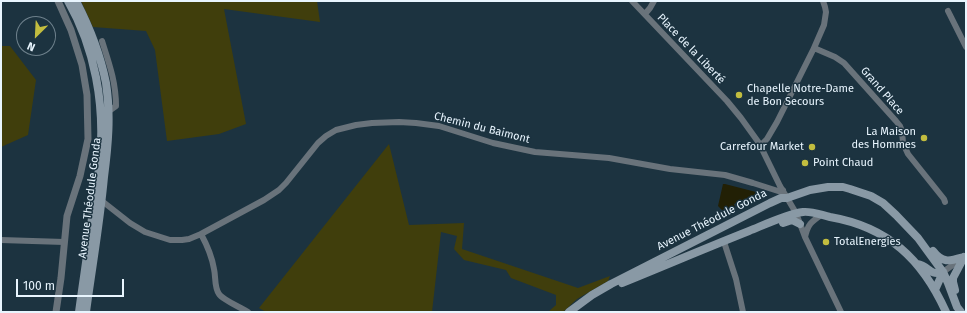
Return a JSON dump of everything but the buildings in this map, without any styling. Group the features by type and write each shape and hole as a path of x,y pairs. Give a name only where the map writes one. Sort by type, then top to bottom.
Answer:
{"main road":[{"name":"Avenue Théodule Gonda","path":"68,1 77,16 91,53 105,111 109,136 79,312"},
{"name":"Avenue Théodule Gonda","path":"76,1 89,28 100,57 106,84 105,111"},
{"name":"Avenue Théodule Gonda","path":"569,312 592,295 611,284 781,198 785,194 833,187 850,189 871,196 883,203 908,228 943,272 957,307 961,312"},
{"name":"Avenue Théodule Gonda","path":"86,312 98,201"},
{"name":"Avenue Théodule Gonda","path":"576,312 611,288 796,213 810,212 837,218 871,229 894,243 906,252 921,269 935,290 946,312"},
{"name":"Avenue Théodule Gonda","path":"640,276 646,276 792,220 800,224"},
{"path":"908,228 912,228 917,231 941,259 950,261 965,257"},
{"path":"961,312 961,306 954,287 953,278 965,257"},
{"path":"916,264 922,265 933,274 943,272"},
{"path":"935,290 943,272"}],"street":[{"path":"56,312 67,216 82,170 88,139 87,95 82,65 71,30 58,1"},
{"name":"Place de la Liberté","path":"632,1 731,105 752,133 796,213 805,237 841,312"},
{"path":"645,14 654,1"},
{"path":"760,146 765,142 771,133 824,25 826,12 823,1"},
{"path":"948,10 966,46"},
{"name":"Avenue Théodule Gonda","path":"102,40 110,65 116,92 116,106 105,111"},
{"name":"Grand Place","path":"814,48 835,56 844,63 896,121 902,131 903,143 908,154 945,202"},
{"name":"Chemin du Baimont","path":"98,201 130,223 153,235 176,241 189,239 264,200 279,190 313,149 326,136 336,130 356,125 399,122 446,128 488,141 529,151 609,158 670,169 725,175 753,182 785,194"},
{"path":"769,188 773,194 770,203"},
{"path":"805,237 807,229 812,221 821,215"},
{"path":"201,234 209,250 214,269 216,288 219,295 245,310"},
{"path":"1,240 64,242"},
{"path":"725,245 736,279 743,312"},
{"path":"943,272 965,257"}],"shaded area":[{"path":"81,1 317,1 320,22 224,9 246,124 219,134 167,141 155,50 146,31 93,27"},
{"path":"1,46 10,46 16,56 18,56 36,80 28,135 1,147"},
{"path":"389,144 409,225 464,223 462,249 578,288 610,276 608,281 577,299 563,312 548,312 556,305 556,295 511,278 506,270 464,260 454,249 457,236 441,232 432,312 266,312 259,308"},
{"path":"723,184 756,192 755,195 734,204 735,207 724,212 718,206"}],"place":[{"name":"Chapelle Notre-Dame de Bon Secours","path":"739,95"},
{"name":"La Maison des Hommes","path":"924,138"},
{"name":"Carrefour Market","path":"812,147"},
{"name":"Point Chaud","path":"805,163"},
{"name":"TotalEnergies","path":"826,242"}]}
